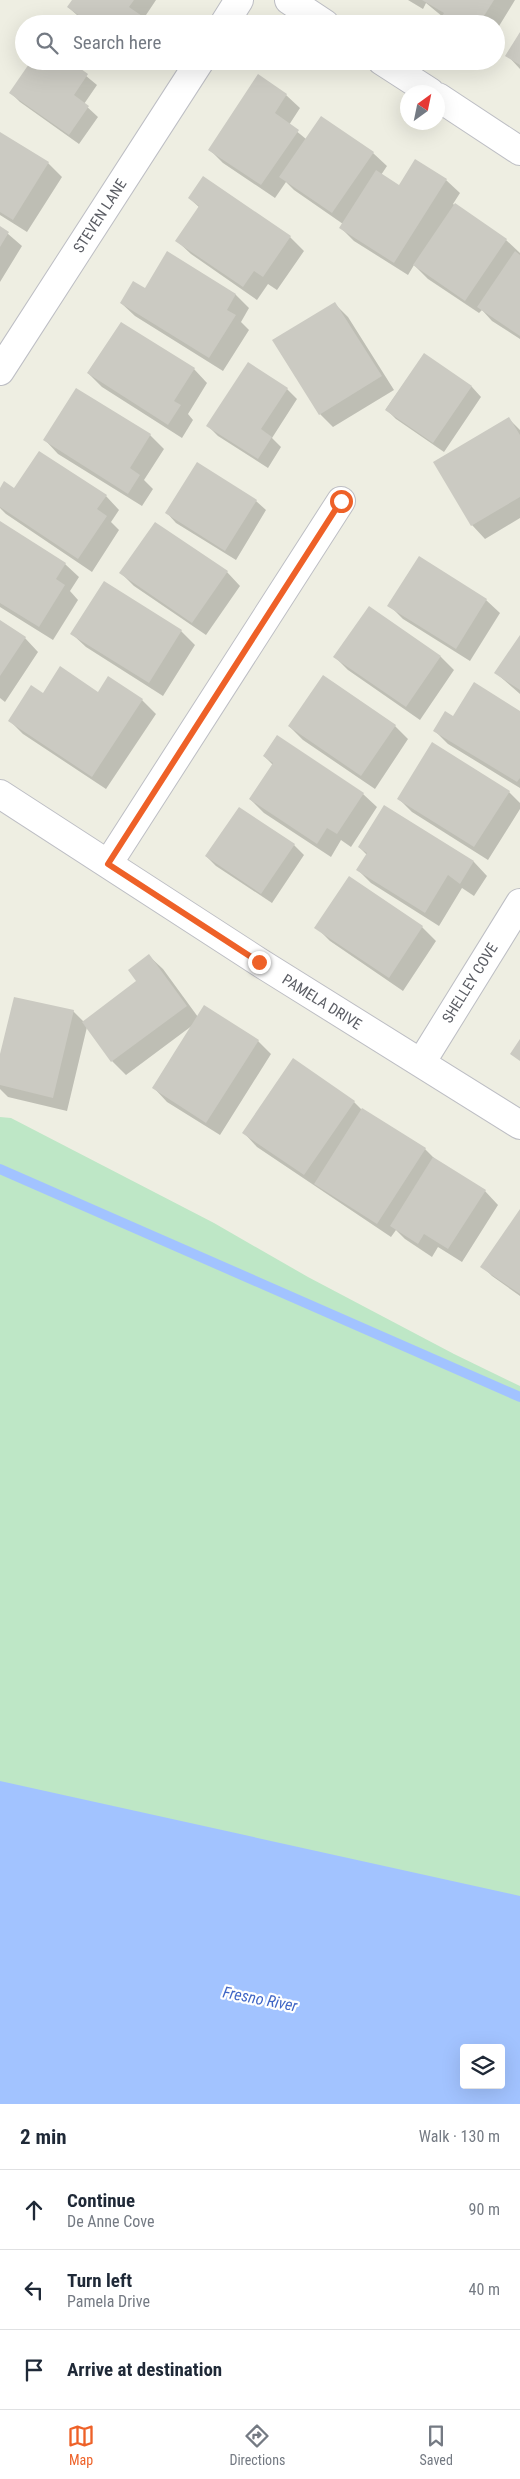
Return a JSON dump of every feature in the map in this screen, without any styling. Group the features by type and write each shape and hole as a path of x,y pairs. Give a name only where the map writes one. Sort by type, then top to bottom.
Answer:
{"street":[{"path":"230,15 239,0"},
{"path":"289,0 312,15"},
{"name":"STEVEN LANE","path":"0,371 194,70"},
{"path":"396,70 419,85"},
{"path":"445,102 520,151"},
{"path":"108,864 341,501"},
{"name":"PAMELA DRIVE","path":"0,794 520,1125"},
{"name":"SHELLEY COVE","path":"421,1063 520,903"}],"green space":[{"path":"0,1117 11,1118 214,1223 308,1277 454,1354 520,1386 520,2104 0,2104"}],"water":[{"name":"Fresno River","path":"0,1781 520,1896 520,2104 0,2104"}],"building":[{"path":"72,0 134,0 129,7 141,15 78,15 67,7"},
{"path":"422,0 494,0 485,15 443,15 444,13"},
{"path":"520,32 520,65 505,56"},
{"path":"25,70 82,70 88,74 74,95 89,106 69,135 9,93"},
{"path":"258,74 287,94 275,113 299,130 261,185 208,150"},
{"path":"321,116 374,152 332,213 279,177"},
{"path":"0,132 49,162 13,220 0,212"},
{"path":"415,159 447,179 394,263 339,228 376,170 399,185"},
{"path":"203,176 291,236 263,277 254,271 243,287 175,241 199,206 188,198"},
{"path":"455,203 507,239 465,301 413,265"},
{"path":"0,226 9,232 0,247"},
{"path":"167,251 236,294 227,310 236,315 209,358 120,303 133,281 145,288"},
{"path":"515,251 520,255 520,336 477,307"},
{"path":"335,302 382,376 319,415 272,340"},
{"path":"121,322 195,368 174,401 181,405 168,425 87,373"},
{"path":"424,353 472,386 433,443 385,410"},
{"path":"248,362 288,388 261,429 272,437 258,459 206,426"},
{"path":"76,388 151,434 130,468 140,475 128,494 43,440"},
{"path":"509,417 520,435 520,497 471,526 433,462"},
{"path":"39,451 107,495 97,509 107,516 78,559 0,507 0,488 4,481 14,488"},
{"path":"197,462 257,500 225,551 165,513"},
{"path":"0,521 66,563 56,579 65,585 39,627 0,603"},
{"path":"155,522 228,571 192,623 119,573"},
{"path":"419,556 487,599 456,649 387,606"},
{"path":"104,581 182,630 149,683 70,634"},
{"path":"369,606 441,656 406,707 333,657"},
{"path":"0,620 26,637 0,676"},
{"path":"520,635 520,690 494,673"},
{"path":"60,666 98,692 108,676 143,699 92,777 8,721 31,685 43,693"},
{"path":"323,675 396,725 361,776 288,726"},
{"path":"474,682 520,711 520,778 517,782 433,731 445,711 453,716"},
{"path":"277,735 364,793 337,834 327,828 317,844 249,799 273,763 263,756"},
{"path":"432,742 510,791 474,847 397,799"},
{"path":"384,805 474,861 460,884 448,875 425,913 356,870 367,853 358,847"},
{"path":"239,807 295,844 261,894 205,856"},
{"path":"349,876 423,926 389,978 314,928"},
{"path":"149,954 187,1006 111,1062 82,1022 136,981 128,970"},
{"path":"14,997 74,1010 53,1098 0,1085 0,1054"},
{"path":"204,1005 259,1040 206,1123 152,1088"},
{"path":"520,1039 520,1061 510,1054"},
{"path":"293,1058 355,1101 304,1175 242,1133"},
{"path":"362,1108 426,1148 377,1224 314,1184"},
{"path":"433,1157 486,1190 448,1249 424,1234 418,1244 390,1226"},
{"path":"520,1209 520,1294 480,1267"}],"waterway":[{"path":"0,1169 520,1397"}],"route":[{"path":"259,962 108,864 341,501"}]}
